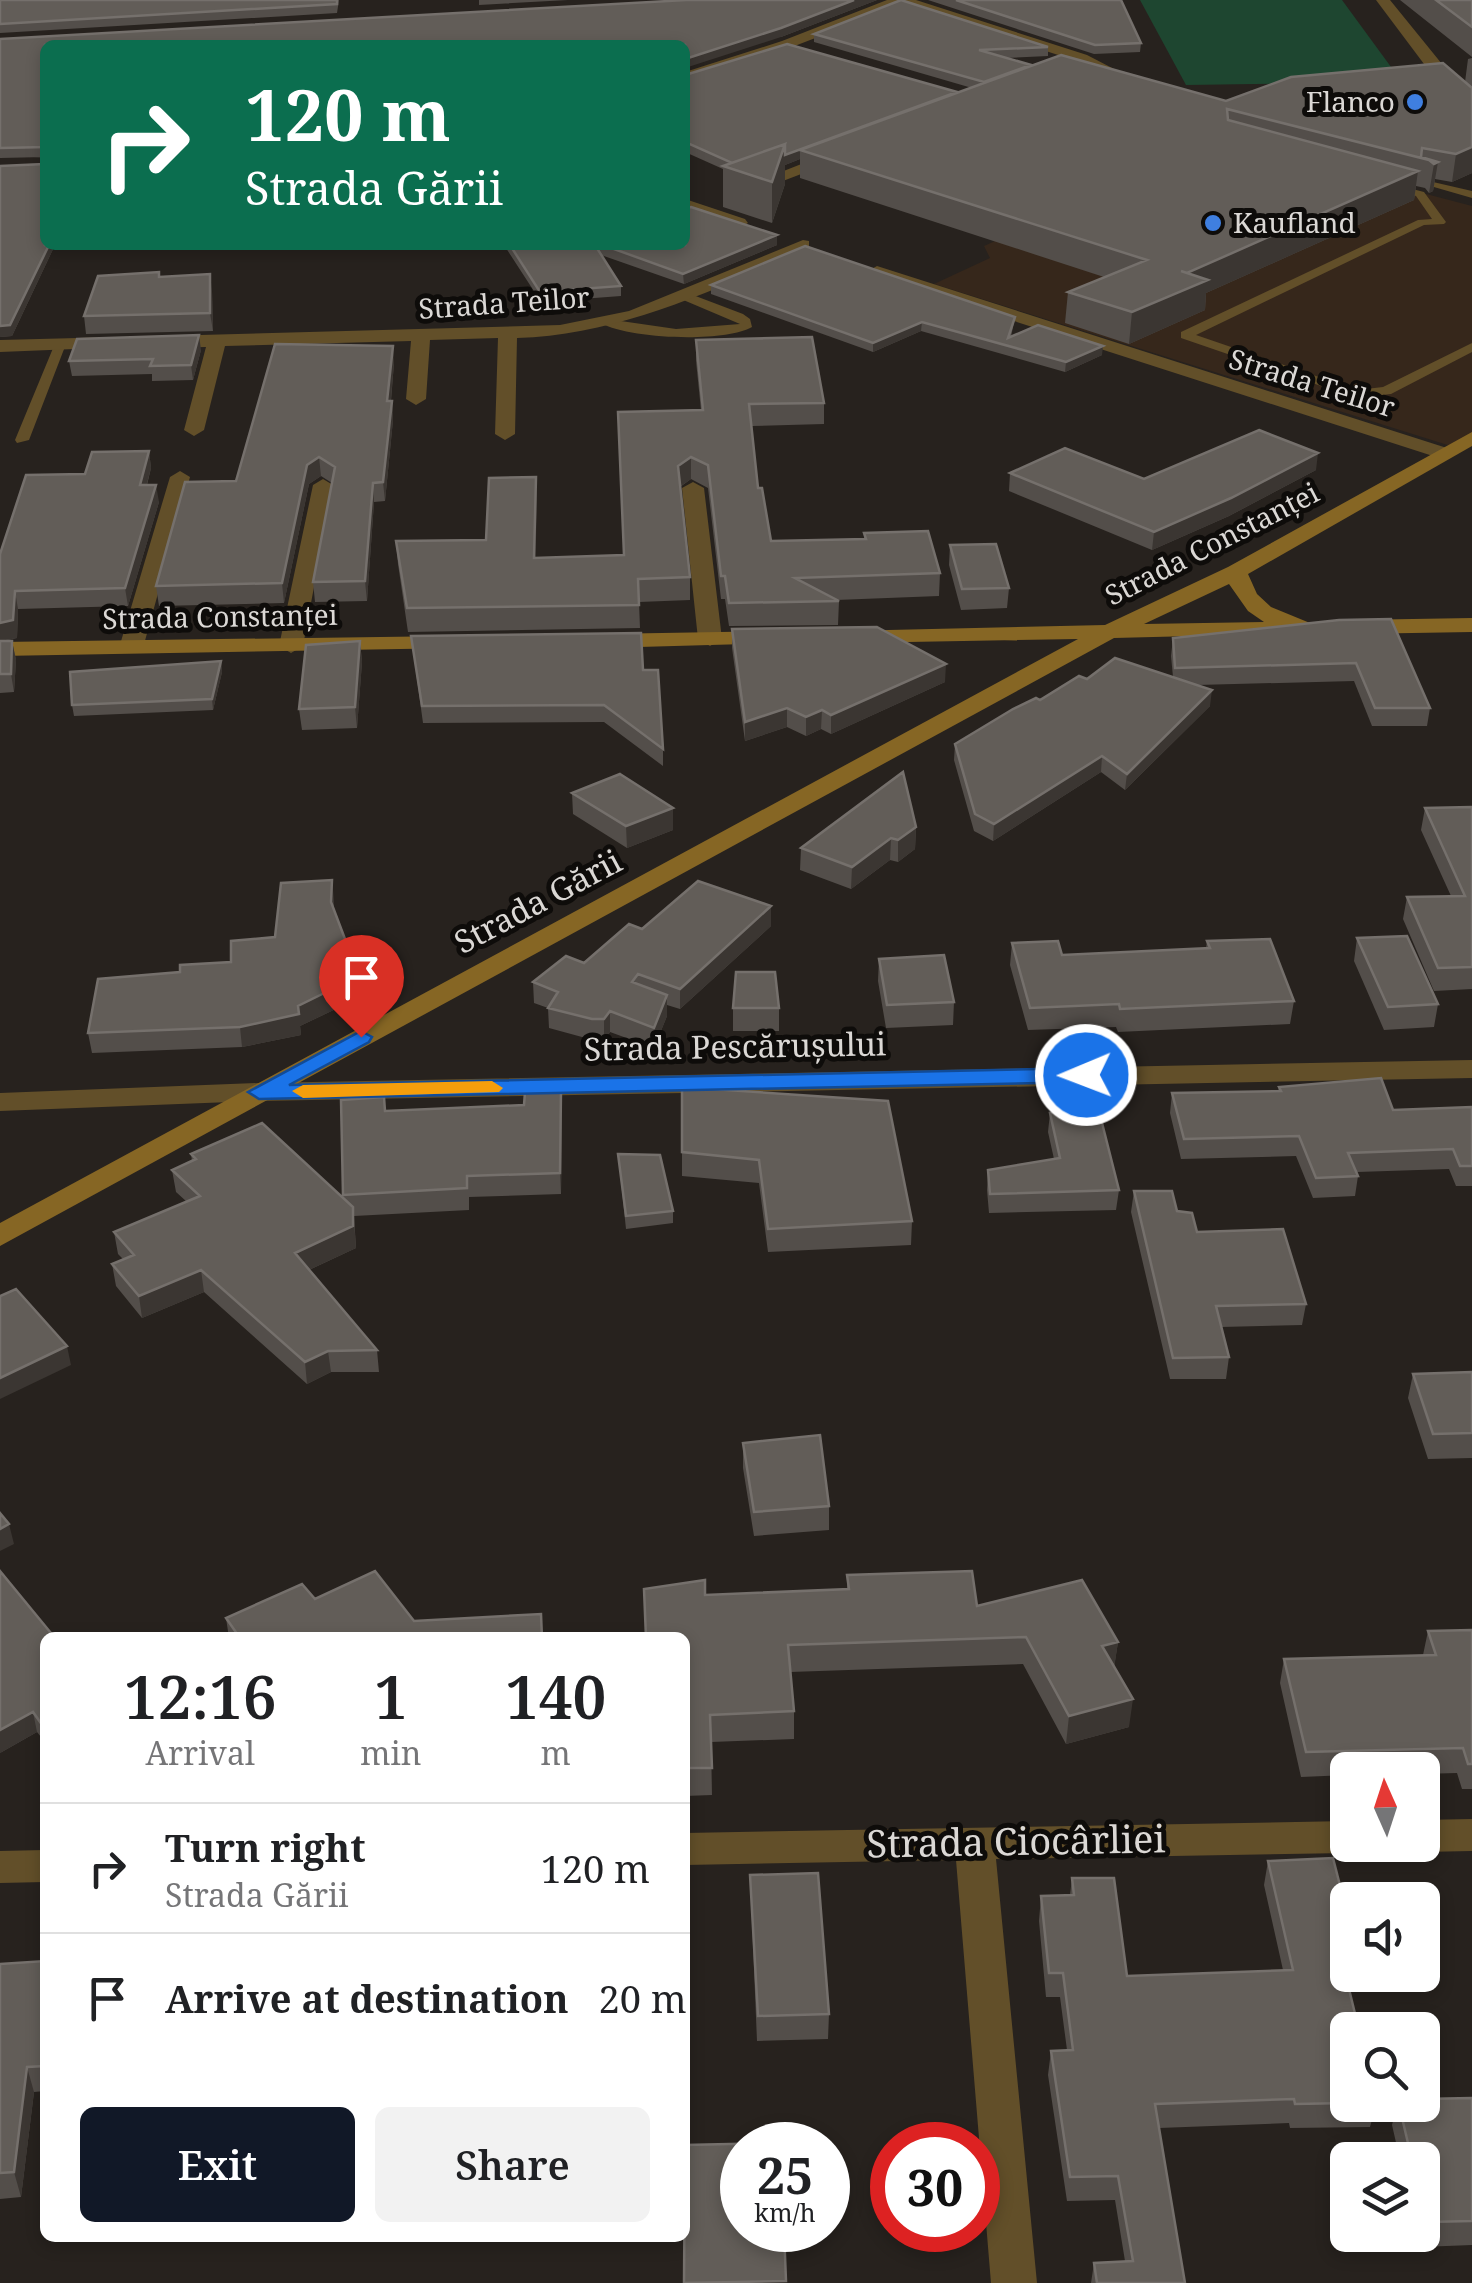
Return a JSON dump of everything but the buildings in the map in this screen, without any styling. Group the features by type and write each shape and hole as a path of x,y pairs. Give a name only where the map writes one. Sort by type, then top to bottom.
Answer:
{"street":[{"path":"690,75 787,44 901,0 1090,62 1157,95"},
{"path":"1383,0 1444,81 1472,110"},
{"path":"787,44 823,54"},
{"path":"1054,74 1090,62"},
{"path":"1425,82 1444,81"},
{"path":"690,206 852,150"},
{"name":"Strada Teilor","path":"0,346 508,334 607,323 812,248 690,206"},
{"name":"Strada Teilor","path":"858,264 1443,452"},
{"path":"505,434 508,334"},
{"path":"416,399 421,337"},
{"path":"194,430 218,340"},
{"name":"Strada Constanței","path":"830,636 1110,631 1236,572 1443,452 1470,444"},
{"path":"131,648 180,477"},
{"path":"292,646 323,485"},
{"path":"694,488 710,639"},
{"path":"1236,572 1249,601 1264,613 1314,628"},
{"path":"1110,631 1472,625"},
{"name":"Strada Gării","path":"0,1236 1110,631"},
{"path":"571,641 790,637"},
{"name":"Strada Constanței","path":"0,648 471,643"},
{"name":"Strada Pescărușului","path":"0,1102 259,1092 1472,1069"},
{"path":"1440,1836 1472,1835"},
{"name":"Strada Ciocârliei","path":"690,1849 1330,1836"},
{"path":"974,1842 1014,2283"},
{"path":"0,1867 40,1866"}],"lane":[{"path":"1424,181 1472,195"},
{"path":"1382,182 1420,194 1440,222 1422,222 1185,335 1356,394 1386,391 1472,347"},
{"path":"607,323 644,332 724,332 746,327 739,317 685,296"},
{"path":"22,440 60,344"}],"shaded area":[{"path":"1221,140 1472,206 1472,436 1454,447 934,284 990,258 984,246"}],"green space":[{"path":"1140,0 1342,0 1402,82 1186,85"}],"slow traffic":[{"path":"303,1091 492,1088"}],"place":[{"name":"Flanco","path":"1415,102"},
{"name":"Kaufland","path":"1213,223"}],"route":[{"path":"361,1037 259,1092 1086,1075"}]}
